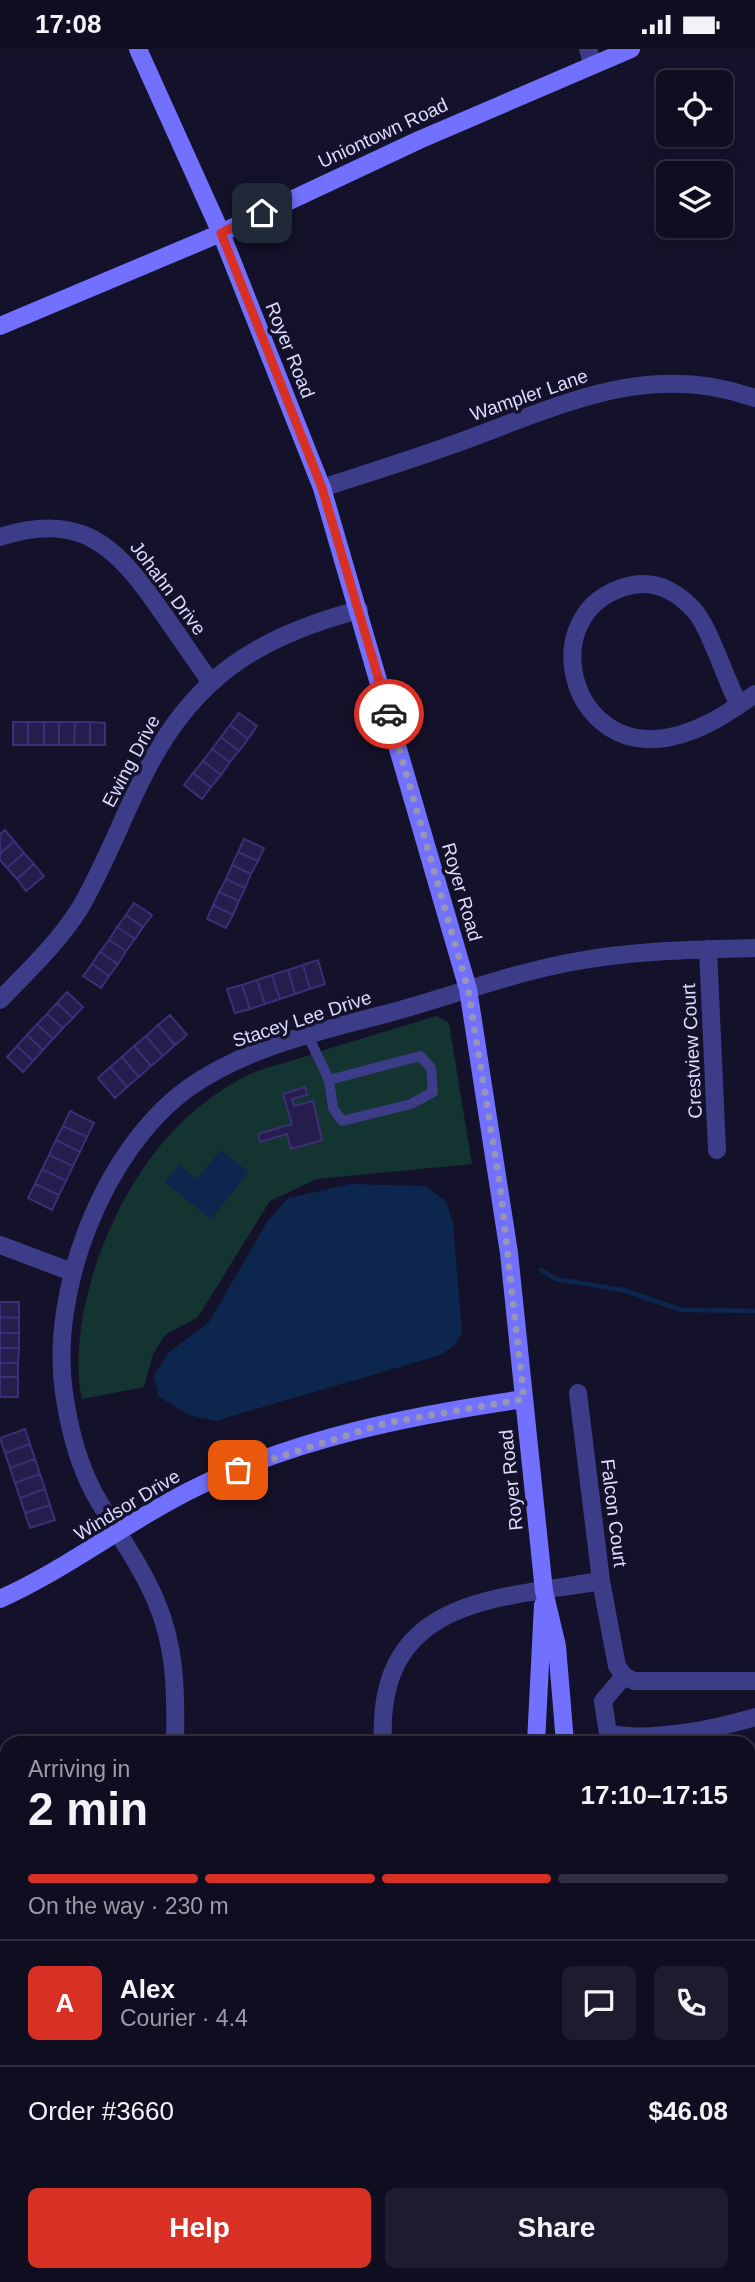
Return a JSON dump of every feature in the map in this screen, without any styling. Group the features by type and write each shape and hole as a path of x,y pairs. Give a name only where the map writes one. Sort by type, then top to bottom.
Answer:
{"street":[{"name":"Royer Road","path":"138,49 221,233 322,488 468,989 496,1162 544,1591 557,1646 564,1736"},
{"name":"Uniontown Road","path":"0,326 221,233 591,57 631,49"},
{"name":"Wampler Lane","path":"322,488 617,387 687,382 731,390 755,398"},
{"name":"Johahn Drive","path":"0,537 21,530 71,529 90,535 112,549 132,569 210,681"},
{"path":"739,705 696,612 679,596 662,586 643,582 623,587 604,595 581,618 573,649 576,682 597,718 614,730 635,737 674,736 696,729 739,705 755,694"},
{"name":"Ewing Drive","path":"0,1000 42,957 80,907 152,759 177,718 210,681 238,660 297,628 359,610"},
{"name":"Stacey Lee Drive","path":"175,1736 176,1695 166,1628 150,1589 93,1490 78,1452 64,1392 60,1358 62,1317 72,1272 88,1231 121,1164 165,1109 187,1089 252,1054 468,989 575,961 653,950 755,947"},
{"name":"Crestview Court","path":"708,949 717,1150"},
{"path":"0,1245 72,1272"},
{"name":"Falcon Court","path":"383,1736 382,1719 387,1687 396,1664 426,1630 457,1609 477,1601 601,1581 578,1393"},
{"name":"Windsor Drive","path":"0,1599 66,1566 196,1487 304,1447 386,1423 524,1399"},
{"path":"601,1581 615,1658 624,1676 640,1682 755,1681"},
{"name":"Royer Road","path":"536,1736 544,1591"},
{"path":"618,1736 608,1733 603,1702 624,1676"},
{"path":"649,1736 734,1723 755,1717"}],"lane":[{"path":"308,1036 329,1080 333,1108 342,1121 411,1104 433,1093 431,1068 420,1056 329,1080"}],"green space":[{"path":"436,1016 449,1023 472,1164 317,1179 270,1201 198,1317 165,1335 153,1354 144,1387 82,1399 79,1342 96,1265 126,1196 157,1149 176,1128 219,1092 250,1074"}],"water":[{"path":"221,1150 249,1172 211,1219 165,1182 179,1165 197,1179"},
{"path":"350,1184 425,1186 446,1201 453,1224 462,1332 456,1344 441,1355 215,1421 189,1415 159,1397 154,1376 168,1353 209,1322 267,1222 288,1198"}],"building":[{"path":"239,713 257,726 248,739 230,725"},
{"path":"13,722 28,722 28,745 13,745"},
{"path":"28,722 44,722 44,745 28,745"},
{"path":"44,722 59,722 59,745 44,745"},
{"path":"59,722 75,722 74,745 59,745"},
{"path":"75,722 90,722 90,745 74,745"},
{"path":"90,722 105,723 105,745 90,745"},
{"path":"230,725 248,739 239,751 221,737"},
{"path":"221,737 239,751 230,762 212,749"},
{"path":"212,749 230,762 221,775 203,761"},
{"path":"203,761 221,775 211,787 193,773"},
{"path":"193,773 211,787 202,799 184,785"},
{"path":"5,830 14,841 0,854 0,834"},
{"path":"244,839 264,848 258,861 238,852"},
{"path":"14,841 24,853 7,868 0,860 0,854"},
{"path":"238,852 258,861 251,874 232,865"},
{"path":"24,853 34,864 17,879 7,868"},
{"path":"34,864 44,876 26,891 17,879"},
{"path":"232,865 251,874 245,888 226,879"},
{"path":"226,879 245,888 239,901 219,892"},
{"path":"219,892 239,901 233,915 213,905"},
{"path":"134,903 152,915 143,927 126,915"},
{"path":"213,905 233,915 226,928 207,919"},
{"path":"126,915 143,927 135,939 117,927"},
{"path":"117,927 135,939 126,951 109,940"},
{"path":"109,940 126,951 118,964 100,952"},
{"path":"100,952 118,964 109,976 92,964"},
{"path":"318,960 325,984 310,989 303,965"},
{"path":"92,964 109,976 101,988 83,976"},
{"path":"303,965 310,989 295,994 288,970"},
{"path":"288,970 295,994 280,999 272,975"},
{"path":"272,975 280,999 265,1004 257,980"},
{"path":"257,980 265,1004 250,1009 242,985"},
{"path":"242,985 250,1009 235,1013 227,989"},
{"path":"67,992 83,1007 73,1018 57,1003"},
{"path":"57,1003 73,1018 63,1028 47,1014"},
{"path":"47,1014 63,1028 53,1039 37,1024"},
{"path":"170,1015 187,1035 175,1045 158,1025"},
{"path":"37,1024 53,1039 43,1050 27,1035"},
{"path":"158,1025 175,1045 163,1056 146,1036"},
{"path":"27,1035 43,1050 33,1061 17,1046"},
{"path":"146,1036 163,1056 151,1066 134,1046"},
{"path":"17,1046 33,1061 23,1072 7,1057"},
{"path":"134,1046 151,1066 139,1077 122,1057"},
{"path":"122,1057 139,1077 127,1087 110,1067"},
{"path":"110,1067 127,1087 115,1098 98,1078"},
{"path":"305,1087 307,1095 292,1099 294,1106 313,1101 322,1140 291,1149 287,1134 260,1142 258,1134 292,1124 283,1094"},
{"path":"70,1111 94,1123 87,1137 63,1126"},
{"path":"63,1126 87,1137 80,1152 56,1140"},
{"path":"56,1140 80,1152 73,1166 49,1155"},
{"path":"49,1155 73,1166 66,1181 42,1169"},
{"path":"42,1169 66,1181 59,1195 35,1184"},
{"path":"35,1184 59,1195 52,1210 28,1198"},
{"path":"0,1302 19,1302 19,1318 0,1317"},
{"path":"0,1317 19,1318 19,1333 0,1333"},
{"path":"0,1333 19,1333 19,1348 0,1348"},
{"path":"0,1348 19,1348 18,1363 0,1363"},
{"path":"0,1363 18,1363 18,1377 0,1377"},
{"path":"0,1377 18,1377 18,1397 0,1397"},
{"path":"25,1429 30,1444 5,1453 0,1438"},
{"path":"30,1444 35,1459 10,1468 5,1453"},
{"path":"35,1459 40,1474 15,1483 10,1468"},
{"path":"40,1474 45,1489 20,1498 15,1483"},
{"path":"45,1489 50,1505 25,1513 20,1498"},
{"path":"50,1505 55,1520 30,1528 25,1513"}],"waterway":[{"path":"541,1270 556,1279 623,1290 682,1310 755,1311"}],"way so far":[{"path":"238,1470 386,1423 524,1399 500,1185 468,989 389,714"}],"route":[{"path":"262,213 221,233 322,488 389,714"}]}
